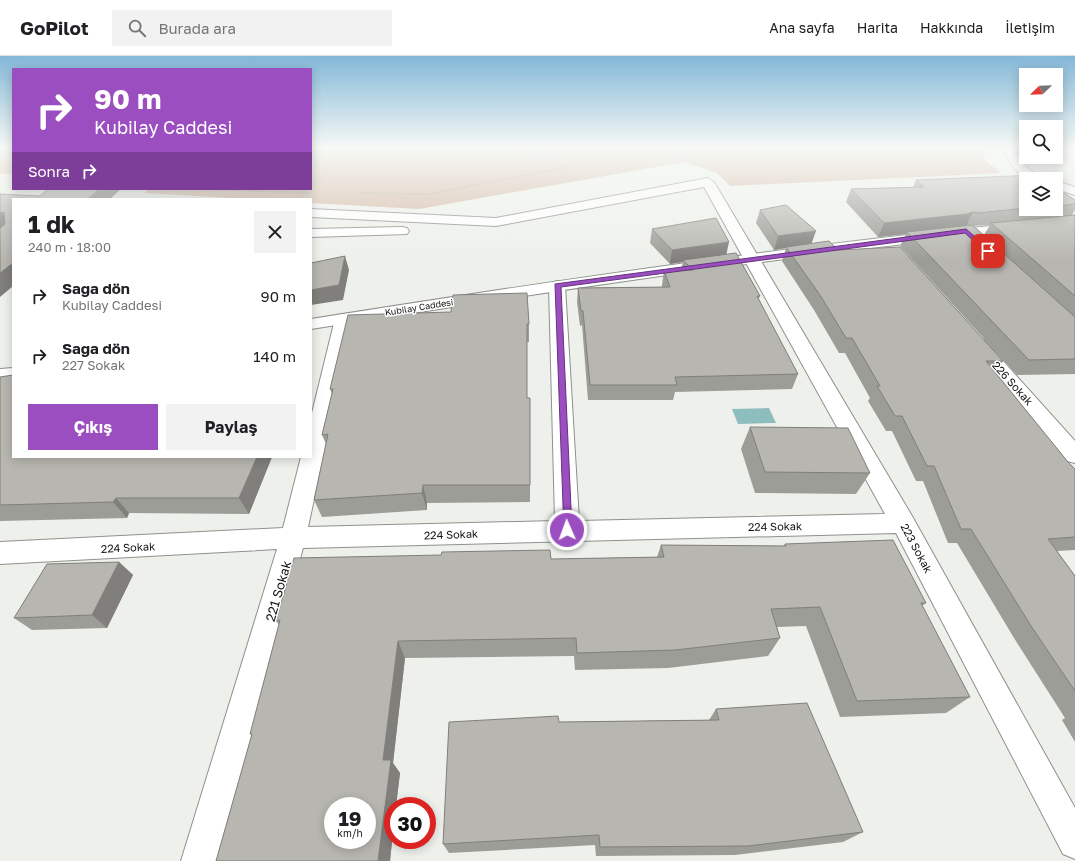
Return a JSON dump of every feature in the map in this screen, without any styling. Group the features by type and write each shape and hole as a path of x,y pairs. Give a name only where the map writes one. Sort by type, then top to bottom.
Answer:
{"street":[{"name":"223 Sokak","path":"461,220 496,222 694,185"},
{"name":"223 Sokak","path":"709,185 903,523 1075,842"},
{"path":"1063,190 1072,197"},
{"path":"312,213 461,220"},
{"path":"312,233 406,231 461,220"},
{"name":"Kubilay Caddesi","path":"312,324 752,258 966,231 1075,222"},
{"path":"966,231 983,247"},
{"path":"886,242 902,259"},
{"path":"557,286 567,530"},
{"name":"221 Sokak","path":"312,456 344,318"},
{"name":"226 Sokak","path":"965,330 1075,454"},
{"path":"0,375 12,373"},
{"name":"221 Sokak","path":"199,861 293,538 312,458"},
{"name":"224 Sokak","path":"0,553 293,538 567,530 903,523"}],"path":[{"path":"350,193 430,194 479,185"},
{"path":"228,190 311,193"}],"shaded area":[{"path":"312,185 557,185 419,209 312,203 312,198 231,198 145,193 147,190 312,190"},
{"path":"729,185 760,185 730,186"}],"water":[{"path":"769,408 776,423 738,424 732,409"}],"building":[{"path":"921,185 1019,185 1019,209 979,213 973,212 967,214 884,223 851,189 924,187"},
{"path":"47,190 98,190 89,198 12,198 12,264 0,273 0,228 5,224 4,212 0,213 0,194 40,196"},
{"path":"1063,192 1075,200 1075,204 1063,205"},
{"path":"786,205 816,231 778,236 760,210"},
{"path":"1075,215 1075,296 991,223"},
{"path":"716,218 729,242 672,250 652,229"},
{"path":"972,225 1075,317 1075,359 1029,360 907,232"},
{"path":"829,241 838,250 900,247 1003,361 986,361 1075,469 1075,537 1048,539 1075,576 1075,691 1031,626 971,529 961,529 934,466 927,466 902,416 895,416 877,386 880,386 852,338 846,338 820,295 786,247"},
{"path":"736,253 760,296 757,296 798,374 675,377 677,385 590,385 583,311 581,311 578,288 670,287 664,271 693,270 683,260"},
{"path":"345,256 339,285 312,290 312,263"},
{"path":"527,293 529,324 527,324 527,398 530,398 530,485 423,485 422,493 314,500 328,434 322,435 333,389 330,389 348,315 451,312 453,295"},
{"path":"12,375 12,458 257,458 239,498 116,498 113,502 0,505 0,377"},
{"path":"750,427 848,428 870,473 765,472"},
{"path":"893,540 926,603 921,603 970,697 857,701 820,607 771,609 780,638 675,650 577,653 576,638 398,641 383,760 391,760 386,797 384,797 384,814 378,861 216,861 252,734 250,734 280,620 276,621 294,558 441,555 442,552 550,550 551,559 664,557 661,545 786,546 785,544"},
{"path":"119,562 92,615 14,618 47,564"},
{"path":"807,703 863,832 748,846 600,847 599,835 443,844 449,722 558,716 559,722 719,720 716,709"}],"route":[{"path":"567,530 557,286 752,258 966,231 988,251"}]}
